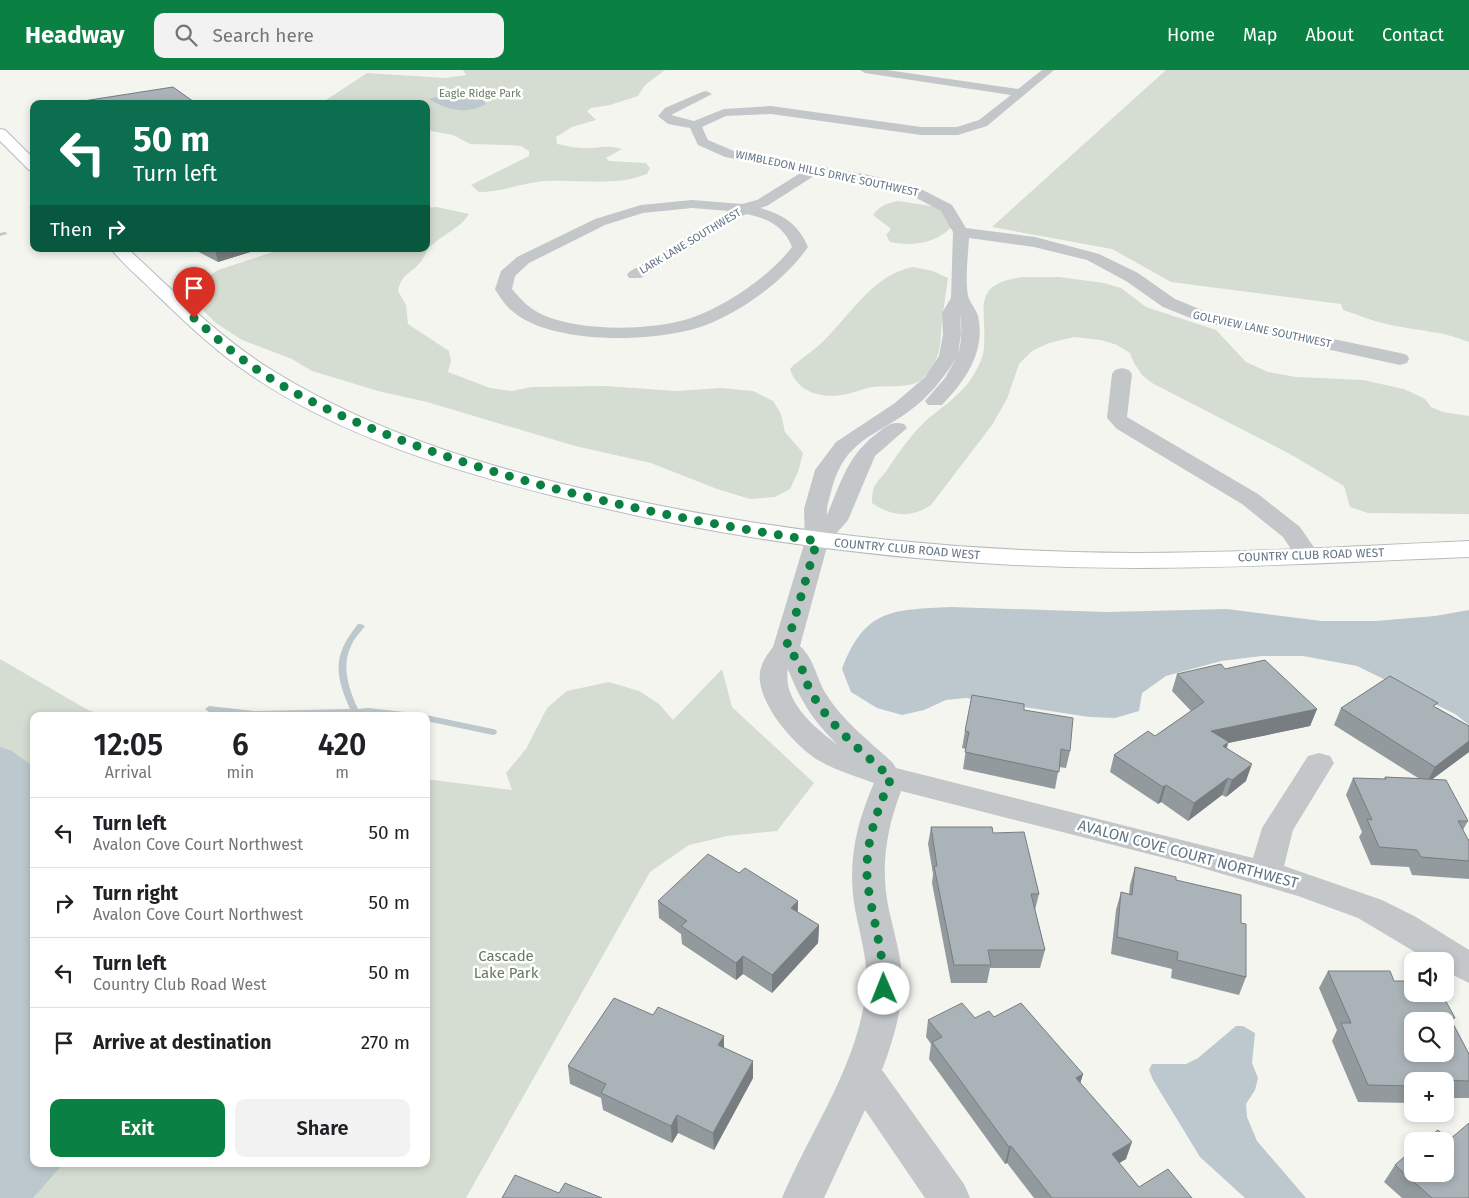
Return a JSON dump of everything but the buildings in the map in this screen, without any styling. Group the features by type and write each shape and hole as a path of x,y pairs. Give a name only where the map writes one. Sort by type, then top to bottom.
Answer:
{"main road":[{"path":"0,134 30,163"},
{"name":"COUNTRY CLUB ROAD WEST","path":"122,252 194,318 249,364 290,389 386,435 468,464 561,491 677,517 817,541 949,554 1063,559 1144,560 1308,556 1469,549"}],"street":[{"path":"865,70 1022,93"},
{"path":"706,94 669,111 664,116 672,121 695,125 724,113 771,110 921,131 958,131 977,127 1049,70"},
{"name":"WIMBLEDON HILLS DRIVE SOUTHWEST","path":"695,125 694,132 715,147 751,159 881,182 924,193 936,199 954,213 960,222 960,298 951,313 952,334 948,356 932,381 902,407 855,436 843,446 826,470 815,509 817,541"},
{"name":"LARK LANE SOUTHWEST","path":"745,208 747,200 800,168"},
{"name":"LARK LANE SOUTHWEST","path":"635,275 745,208 762,203 814,170"},
{"path":"674,205 745,208 762,213 790,227 796,233 800,247 790,260 730,308 698,322 654,330 625,332 571,328 533,317 510,302 503,289 507,274 523,260 614,216 641,209 674,205"},
{"name":"GOLFVIEW LANE SOUTHWEST","path":"961,232 1035,242 1093,257 1132,277 1169,303 1204,317 1400,359"},
{"name":"WIMBLEDON HILLS DRIVE SOUTHWEST","path":"817,541 836,520 857,467 871,447 934,402 961,371 970,346 969,314 960,298"},
{"path":"1122,374 1116,414 1124,424 1256,503 1292,532 1308,556"},
{"name":"AVALON COVE COURT NORTHWEST","path":"817,541 786,648 777,660 774,682 782,704 795,724 827,752 891,778 1266,872 1370,910 1404,927 1469,968"},
{"path":"1266,872 1272,844 1278,828 1319,763"},
{"path":"802,1198 862,1073 881,1014 884,989 880,945 868,886 867,857 873,825 891,778"},
{"path":"862,1073 949,1198"}],"green space":[{"name":"Eagle Ridge Park","path":"463,70 665,70 645,85 638,96 610,105 591,108 587,111 596,120 572,127 556,137 557,144 573,147 612,147 622,149 606,158 609,161 646,163 650,168 647,174 623,180 598,182 538,182 479,192 471,185 529,156 529,151 521,146 470,144 453,135 430,131 430,100 326,100 367,73 446,78 466,75"},
{"path":"1166,70 1469,70 1469,342 1442,334 1376,321 1343,310 1341,304 1171,282 1112,249 992,227"},
{"path":"898,201 938,207 954,224 941,236 925,242 908,244 890,242 886,235 891,229 873,215 884,205"},
{"path":"437,207 469,214 457,227 430,247 430,208"},
{"path":"273,252 427,252 420,263 403,278 398,291 406,305 408,324 449,351 451,361 448,372 490,388 512,391 532,387 605,386 677,391 721,388 753,391 773,401 781,414 785,432 803,453 798,472 790,489 775,497 750,499 717,489 651,463 575,446 427,402 378,391 312,371 292,359 242,340 216,323 189,296 189,289 218,270"},
{"path":"913,267 933,271 948,278 939,351 929,372 918,382 912,384 878,386 830,396 813,393 799,384 790,369 817,347 860,300 884,279"},
{"path":"1022,277 1059,277 1104,283 1121,288 1146,307 1216,330 1246,362 1268,372 1296,377 1363,380 1404,389 1425,399 1431,407 1443,412 1469,416 1469,514 1368,513 1350,507 1344,486 1290,454 1152,383 1142,375 1130,353 1117,345 1101,340 1074,337 1049,343 1032,351 1019,364 1007,399 992,425 931,505 909,514 894,513 879,508 872,503 873,490 876,483 924,423 951,401 969,382 981,361 984,351 984,309 988,292 1006,281"},
{"name":"Cascade Lake Park","path":"0,659 94,712 30,712 30,1167 430,1167 430,780 512,790 506,773 526,749 547,708 567,691 609,682 639,691 659,704 673,720 722,669 732,707 814,783 777,831 727,836 689,845 650,872 466,1198 0,1198"}],"shaded area":[{"path":"442,95 483,100 486,104 472,109 457,110 429,99"},
{"path":"951,607 1106,612 1227,609 1322,621 1375,621 1435,616 1469,610 1469,725 1455,714 1357,666 1303,656 1262,656 1221,661 1166,676 1142,693 1139,711 1115,718 1089,717 966,698 946,700 924,710 902,715 877,708 851,692 842,669 851,649 871,623 883,616 897,612 913,609"},
{"path":"0,747 12,751 30,764 30,1167 60,1167 33,1198 0,1198"},
{"path":"1236,1026 1243,1026 1255,1033 1252,1063 1258,1078 1255,1090 1246,1104 1247,1117 1257,1141 1306,1198 1245,1198 1200,1157 1153,1080 1149,1070 1152,1064 1186,1064 1198,1058"}],"waterway":[{"path":"0,235 5,233"},
{"path":"355,711 345,688 342,667 346,646 361,626"},
{"path":"209,709 237,712"},
{"path":"330,712 377,712"},
{"path":"430,719 493,732"}],"route":[{"path":"194,318 232,351 268,377 350,419 386,435 468,464 561,491 730,527 817,541 796,608 786,648 798,658 813,697 824,712 837,728 891,778 873,825 867,857 868,886 884,968 884,989"}]}
